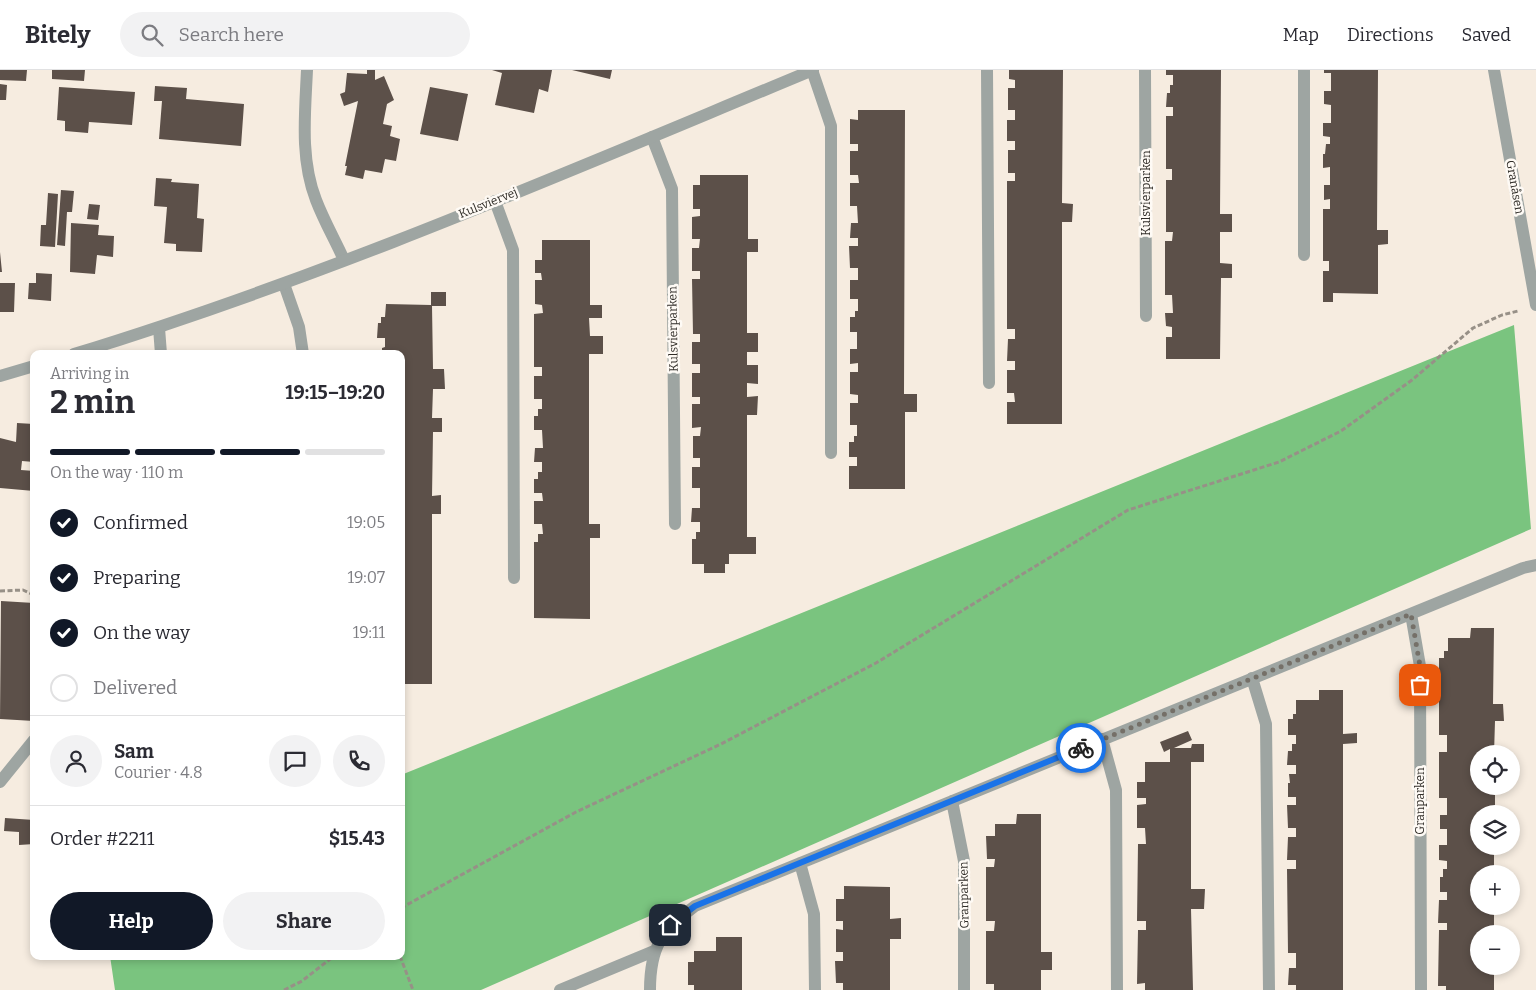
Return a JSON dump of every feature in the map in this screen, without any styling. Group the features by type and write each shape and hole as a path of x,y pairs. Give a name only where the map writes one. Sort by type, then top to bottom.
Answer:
{"street":[{"path":"307,70 304,132 308,171 316,200 344,260"},
{"path":"813,70 830,126 831,453"},
{"name":"Kulsviervej","path":"87,350 159,328 284,284 495,201 813,70"},
{"path":"987,70 990,382"},
{"name":"Kulsvierparken","path":"1145,70 1146,316"},
{"path":"1304,70 1304,254"},
{"name":"Granåsen","path":"1494,70 1536,305"},
{"name":"Kulsvierparken","path":"652,137 672,189 675,524"},
{"path":"495,201 513,250 514,578"},
{"path":"284,284 299,327 302,350"},
{"path":"159,328 161,350"},
{"path":"0,376 30,367"},
{"path":"650,990 654,951 670,925 695,906 1252,678 1536,565"},
{"name":"Granparken","path":"1411,614 1420,666 1421,990"},
{"path":"1252,678 1266,724 1269,990"},
{"path":"1102,739 1116,790 1116,990"},
{"path":"0,782 30,745"},
{"name":"Granparken","path":"952,801 964,861 964,990"},
{"path":"800,863 814,914 815,990"},
{"path":"560,990 654,951"}],"path":[{"path":"405,906 576,812 720,744 876,663 1128,510 1279,462 1341,431 1412,380 1473,328 1502,314 1519,310"},
{"path":"0,591 23,590 30,594"},
{"path":"284,990 302,980 329,960"},
{"path":"402,960 413,990"}],"green space":[{"path":"1514,325 1531,529 481,990 115,990 111,960 405,960 405,773"}],"building":[{"path":"0,70 27,70 26,81 0,80"},
{"path":"52,70 85,70 84,81 52,79"},
{"path":"367,70 375,70 375,80 384,76 394,100 387,104 383,124 392,126 390,136 400,139 396,161 385,159 382,173 365,170 363,179 345,175 347,166 345,166 358,101 344,106 340,94 345,92 347,73 367,74"},
{"path":"492,70 552,70 548,92 539,89 534,113 495,105 502,73"},
{"path":"572,70 612,70 610,79"},
{"path":"1009,70 1063,70 1062,203 1073,204 1072,222 1062,222 1062,424 1007,424 1007,402 1015,402 1014,393 1007,393 1007,370 1015,370 1015,361 1007,361 1008,339 1015,339 1015,329 1007,329 1007,181 1015,181 1015,173 1008,173 1008,150 1015,150 1015,141 1007,141 1007,120 1015,120 1015,110 1008,110 1008,88 1015,88 1015,80 1009,79"},
{"path":"1166,70 1221,70 1220,214 1232,214 1232,232 1220,232 1220,263 1232,264 1232,278 1221,278 1220,359 1166,359 1166,337 1172,337 1172,327 1166,326 1165,313 1173,313 1172,295 1165,295 1165,241 1172,241 1173,232 1166,232 1166,180 1172,180 1172,169 1166,169 1166,116 1173,116 1173,107 1166,107 1167,93 1170,93 1170,85 1173,85 1173,75 1166,75"},
{"path":"1324,70 1378,70 1377,230 1388,230 1388,244 1378,245 1378,294 1333,293 1333,302 1323,302 1323,271 1329,271 1329,261 1323,261 1323,209 1330,209 1330,199 1324,200 1324,185 1330,185 1330,167 1323,168 1323,154 1325,154 1326,144 1330,144 1330,137 1323,136 1323,123 1331,123 1331,105 1324,104 1324,91 1331,91 1331,73 1324,73"},
{"path":"0,84 7,85 6,100 0,100"},
{"path":"155,86 187,88 186,99 244,104 241,146 159,139 162,101 154,101"},
{"path":"59,87 135,92 132,125 89,122 88,133 65,131 65,121 57,120"},
{"path":"430,87 468,94 458,141 420,134"},
{"path":"858,110 905,110 904,394 917,394 917,412 905,412 905,489 849,489 849,466 857,466 857,457 849,457 849,442 854,442 854,436 857,436 857,425 850,425 850,403 858,403 858,395 850,394 850,372 858,372 858,363 850,364 850,349 857,349 857,332 850,332 850,317 855,317 855,311 858,311 858,299 850,299 850,280 858,280 858,268 850,268 849,246 858,246 858,238 850,238 851,223 858,223 857,206 850,206 850,183 859,183 858,175 850,175 850,151 858,151 858,144 850,144 850,119 858,120"},
{"path":"700,175 748,175 748,239 758,239 758,252 747,252 747,333 758,333 758,352 747,352 747,365 758,365 758,384 747,383 747,397 758,396 757,415 747,415 747,537 756,537 756,554 729,554 729,564 725,564 725,573 704,573 704,564 692,564 692,539 696,539 696,532 700,532 700,522 691,522 692,508 700,508 700,488 692,488 692,467 700,467 700,458 693,458 693,436 700,436 701,427 692,428 692,404 700,404 700,397 692,397 692,373 700,373 700,364 692,364 692,342 700,342 700,334 693,334 692,279 700,279 700,271 692,271 692,248 699,248 700,239 692,239 692,217 700,216 700,209 693,209 693,185 700,185"},
{"path":"156,178 172,179 171,182 199,184 197,218 204,219 202,252 176,251 176,244 164,243 167,207 154,206"},
{"path":"61,190 74,191 72,212 67,212 65,246 57,245"},
{"path":"48,193 58,194 55,247 40,246 41,225 46,225"},
{"path":"89,204 100,205 98,220 87,219"},
{"path":"71,223 99,225 98,235 114,236 113,257 97,255 95,274 70,272"},
{"path":"542,240 590,240 590,305 602,305 602,318 589,318 590,336 603,336 603,354 589,354 589,524 600,524 600,538 590,538 590,619 534,618 534,542 538,542 538,534 543,534 542,524 534,524 534,501 543,501 542,493 534,493 534,479 538,479 538,472 542,472 542,462 534,462 535,448 543,448 542,430 534,430 534,416 538,416 538,409 542,409 542,399 534,399 534,376 542,376 542,367 534,367 534,314 543,313 542,305 535,304 535,280 542,280 541,273 535,273 535,260 542,260"},
{"path":"0,252 2,272 0,272"},
{"path":"36,273 52,274 51,301 28,299 29,283 36,283"},
{"path":"0,283 15,283 14,312 0,312"},
{"path":"431,292 446,292 446,306 432,306 433,369 444,369 445,389 433,389 432,418 442,418 442,432 433,432 432,496 441,495 441,514 432,514 432,684 405,684 405,350 382,350 385,347 385,338 377,338 378,323 381,323 381,317 385,317 386,304 431,305"},
{"path":"17,423 30,424 30,462 22,461 21,470 30,471 30,491 0,488 0,438 16,442"},
{"path":"1,601 30,603 30,721 0,719"},
{"path":"1471,628 1494,628 1493,704 1503,704 1504,721 1495,721 1494,745 1470,745 1470,795 1495,795 1495,805 1470,805 1470,855 1494,855 1494,865 1470,865 1470,915 1494,915 1494,925 1470,925 1470,975 1494,975 1494,990 1446,990 1446,986 1438,986 1439,930 1447,930 1447,923 1438,923 1439,900 1447,900 1447,892 1440,892 1440,877 1443,877 1443,869 1447,869 1447,861 1439,860 1439,845 1447,845 1447,829 1440,829 1440,815 1447,815 1447,798 1439,798 1439,752 1447,752 1447,735 1439,735 1439,658 1444,658 1444,651 1448,651 1448,638 1470,638"},
{"path":"1319,690 1343,690 1343,734 1357,733 1357,743 1343,744 1343,990 1296,990 1296,985 1288,985 1289,968 1296,968 1296,953 1288,953 1287,869 1296,869 1296,860 1287,860 1288,837 1296,837 1296,828 1288,828 1287,805 1296,805 1296,797 1288,797 1288,783 1290,783 1289,774 1296,774 1296,765 1287,765 1288,751 1292,751 1292,744 1296,744 1296,735 1288,735 1288,719 1293,719 1293,714 1296,714 1296,700 1319,700"},
{"path":"1188,731 1192,740 1174,748 1191,748 1192,744 1204,744 1204,762 1191,762 1191,889 1205,889 1204,909 1191,909 1193,990 1145,990 1145,983 1137,984 1138,930 1146,930 1146,921 1137,921 1138,844 1146,844 1145,828 1137,828 1137,805 1146,804 1146,798 1137,798 1137,782 1145,782 1145,762 1170,762 1170,749 1164,752 1160,742"},
{"path":"1017,814 1041,814 1041,952 1052,952 1052,970 1041,970 1041,990 994,990 994,984 986,984 986,931 994,931 995,921 986,921 986,867 994,867 995,859 987,859 986,836 995,836 995,824 1016,824"},
{"path":"5,818 30,820 30,844 19,845 19,832 4,831"},
{"path":"844,886 890,887 890,919 901,918 901,939 890,939 890,990 843,990 843,983 836,983 835,961 843,961 843,952 836,952 836,929 843,930 843,921 836,921 836,899 844,899"},
{"path":"716,937 742,937 742,990 694,990 694,985 688,985 688,962 694,962 694,951 716,951"}],"way so far":[{"path":"1081,748 1411,614 1420,666 1420,685"}],"route":[{"path":"670,925 695,906 1081,748"}]}
